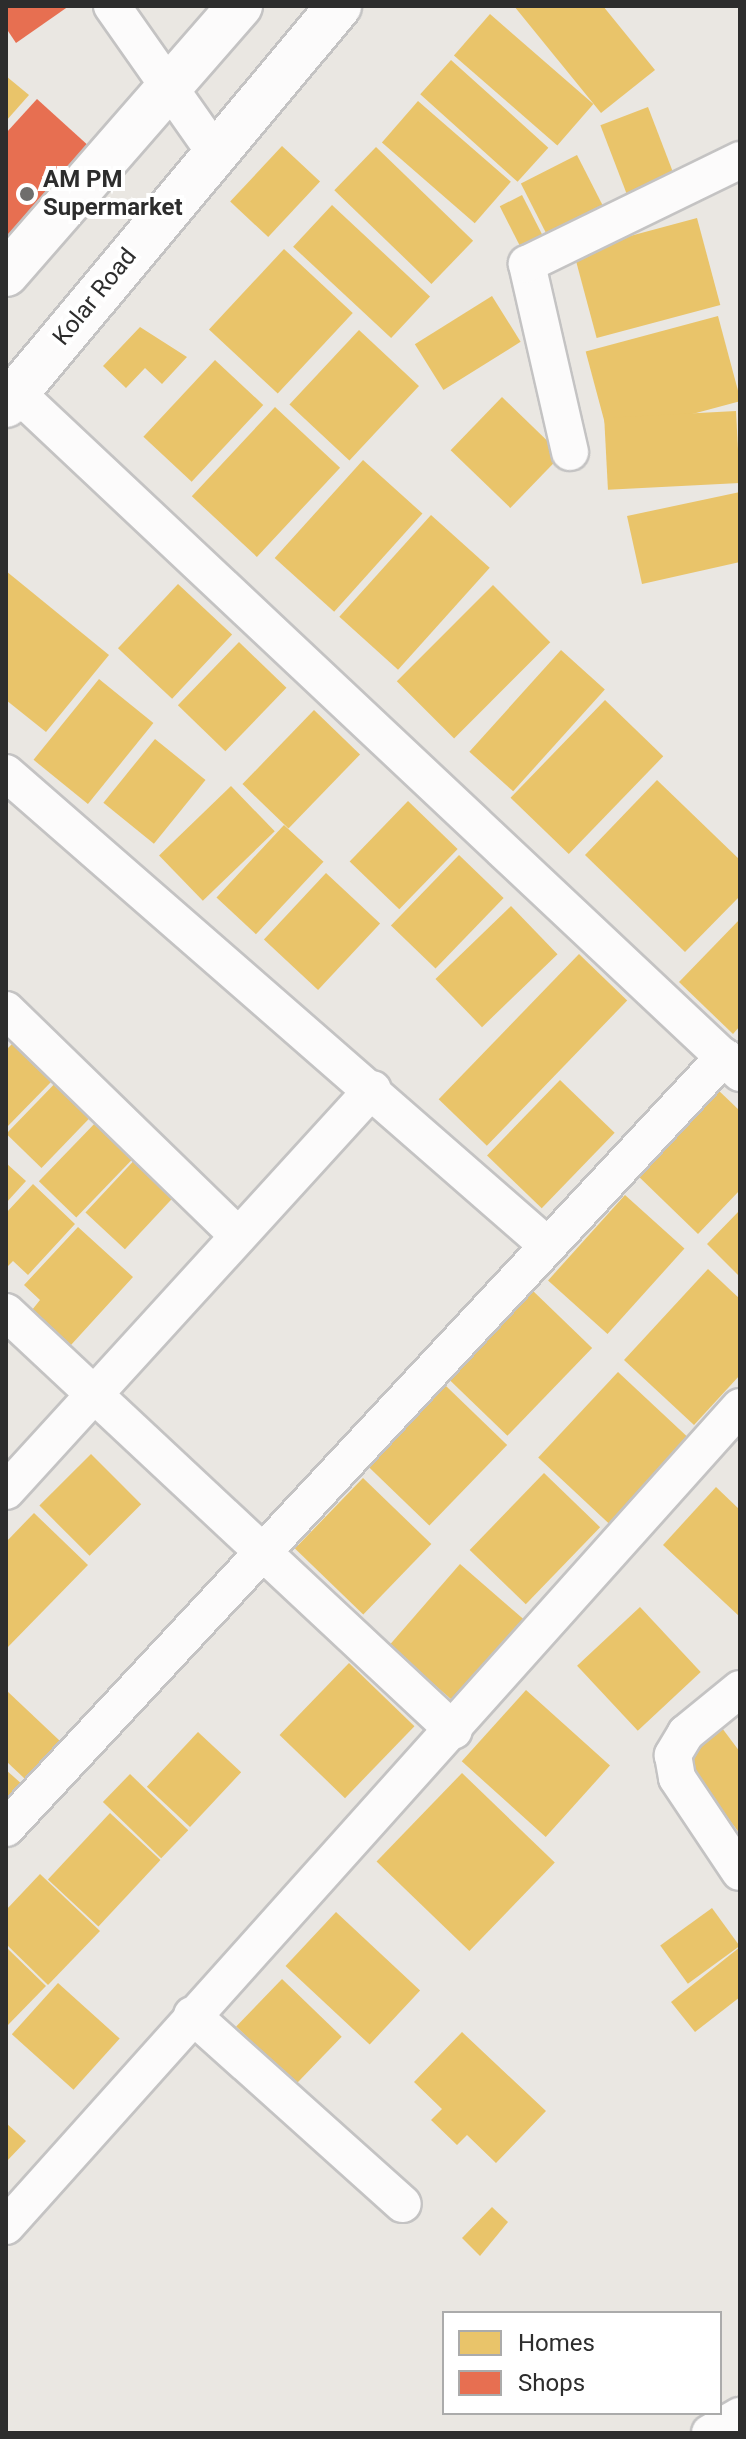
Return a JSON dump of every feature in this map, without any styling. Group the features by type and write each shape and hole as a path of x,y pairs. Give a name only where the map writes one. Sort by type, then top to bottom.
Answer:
{"main road":[{"path":"6,274 240,6"},
{"name":"Kolar Road","path":"11,399 214,151 339,6"}],"street":[{"path":"112,6 214,151"},
{"path":"570,452 527,264 740,160"},
{"path":"6,1828 548,1246 732,1065 11,399"},
{"path":"11,789 373,1089 548,1246"},
{"path":"6,1010 238,1236"},
{"path":"6,1491 97,1397 238,1236 373,1089"},
{"path":"6,1312 454,1731"},
{"path":"6,2226 192,2015 454,1731 740,1407"},
{"path":"740,1689 686,1733 673,1755 677,1778 740,1872"},
{"path":"192,2015 403,2204"},
{"path":"710,2433 740,2416"}],"building: Homes":[{"path":"514,6 603,6 655,70 601,113"},
{"path":"490,14 593,104 557,145 454,56"},
{"path":"451,60 548,148 518,182 420,94"},
{"path":"6,76 29,95 6,121"},
{"path":"418,101 511,182 475,223 382,143"},
{"path":"648,107 676,179 628,197 600,125"},
{"path":"282,146 320,181 268,237 230,202"},
{"path":"376,147 473,241 431,284 334,190"},
{"path":"577,155 607,214 551,242 521,184"},
{"path":"522,195 548,246 526,257 500,206"},
{"path":"332,205 430,296 391,338 293,247"},
{"path":"697,218 720,305 597,338 573,251"},
{"path":"284,249 353,313 278,394 209,329"},
{"path":"492,296 521,342 443,390 415,344"},
{"path":"718,316 740,401 608,436 586,351"},
{"path":"140,327 187,357 162,384 145,368 126,388 103,366"},
{"path":"359,330 419,386 349,461 289,405"},
{"path":"215,360 263,405 192,482 143,437"},
{"path":"502,397 562,455 510,508 451,450"},
{"path":"275,407 340,468 257,557 192,496"},
{"path":"736,411 740,483 608,490 604,418"},
{"path":"363,460 422,514 334,612 275,558"},
{"path":"740,492 740,562 642,584 627,516"},
{"path":"431,515 490,568 398,670 339,617"},
{"path":"6,571 109,655 46,732 6,700"},
{"path":"178,584 232,634 172,699 118,648"},
{"path":"493,585 550,642 454,738 397,681"},
{"path":"239,642 286,688 225,751 178,705"},
{"path":"561,650 605,689 513,791 469,752"},
{"path":"99,679 153,723 88,804 34,760"},
{"path":"605,700 663,756 569,854 511,798"},
{"path":"314,710 360,754 288,829 242,784"},
{"path":"155,739 206,780 154,844 103,803"},
{"path":"657,780 740,860 740,896 685,952 585,855"},
{"path":"231,786 275,831 203,901 159,855"},
{"path":"408,801 458,849 399,909 350,861"},
{"path":"284,825 323,862 256,934 216,897"},
{"path":"459,855 504,898 436,969 391,925"},
{"path":"326,873 380,923 318,990 264,940"},
{"path":"511,906 558,954 482,1027 435,979"},
{"path":"740,919 740,1026 733,1034 679,982"},
{"path":"579,954 627,1001 487,1146 439,1099"},
{"path":"12,1044 51,1082 6,1128 6,1050"},
{"path":"66,1072 101,1106 42,1168 6,1134"},
{"path":"560,1080 615,1133 542,1208 487,1156"},
{"path":"715,1087 740,1111 740,1190 698,1234 634,1172"},
{"path":"100,1118 137,1154 76,1217 39,1181"},
{"path":"140,1154 179,1191 125,1249 85,1213"},
{"path":"6,1163 26,1181 6,1203"},
{"path":"33,1184 75,1224 28,1275 13,1261 6,1268 6,1213"},
{"path":"625,1195 684,1249 608,1334 548,1280"},
{"path":"740,1210 740,1277 707,1244"},
{"path":"78,1227 133,1277 71,1345 32,1310 40,1300 24,1285"},
{"path":"708,1269 740,1299 740,1375 694,1425 624,1360"},
{"path":"531,1289 592,1348 507,1436 446,1377"},
{"path":"618,1372 689,1438 609,1524 538,1458"},
{"path":"446,1386 507,1445 429,1526 368,1467"},
{"path":"91,1454 141,1504 90,1556 39,1506"},
{"path":"544,1473 600,1527 526,1604 470,1550"},
{"path":"363,1478 431,1544 363,1614 295,1548"},
{"path":"716,1487 740,1510 740,1617 663,1545"},
{"path":"34,1513 88,1565 6,1649 6,1542"},
{"path":"460,1564 523,1619 453,1701 389,1646"},
{"path":"640,1607 701,1672 638,1731 577,1666"},
{"path":"349,1663 414,1726 345,1798 280,1735"},
{"path":"6,1690 60,1741 25,1779 6,1761"},
{"path":"526,1690 610,1766 546,1837 462,1761"},
{"path":"719,1724 740,1752 740,1834 679,1753"},
{"path":"198,1732 241,1772 190,1827 147,1787"},
{"path":"6,1770 23,1785 6,1803"},
{"path":"462,1773 555,1863 469,1951 377,1861"},
{"path":"130,1774 188,1830 161,1858 103,1802"},
{"path":"110,1813 160,1860 98,1927 48,1880"},
{"path":"40,1874 100,1931 48,1985 6,1944 6,1910"},
{"path":"712,1908 740,1946 688,1984 660,1946"},
{"path":"336,1912 420,1990 370,2045 286,1966"},
{"path":"6,1947 46,1986 6,2027"},
{"path":"740,1947 740,1997 695,2032 671,2002"},
{"path":"282,1979 342,2037 296,2084 236,2026"},
{"path":"58,1983 120,2039 74,2090 12,2034"},
{"path":"462,2032 546,2111 496,2163 467,2135 457,2145 431,2120 442,2109 414,2082"},
{"path":"6,2123 26,2141 6,2162"},
{"path":"492,2207 508,2222 480,2256 462,2238"}],"building: Shops":[{"path":"6,6 69,6 16,43 6,28"},
{"name":"AM PM Supermarket","path":"37,99 91,148 6,240 6,133"}],"place":[{"name":"AM PM Supermarket","path":"27,194"}]}
